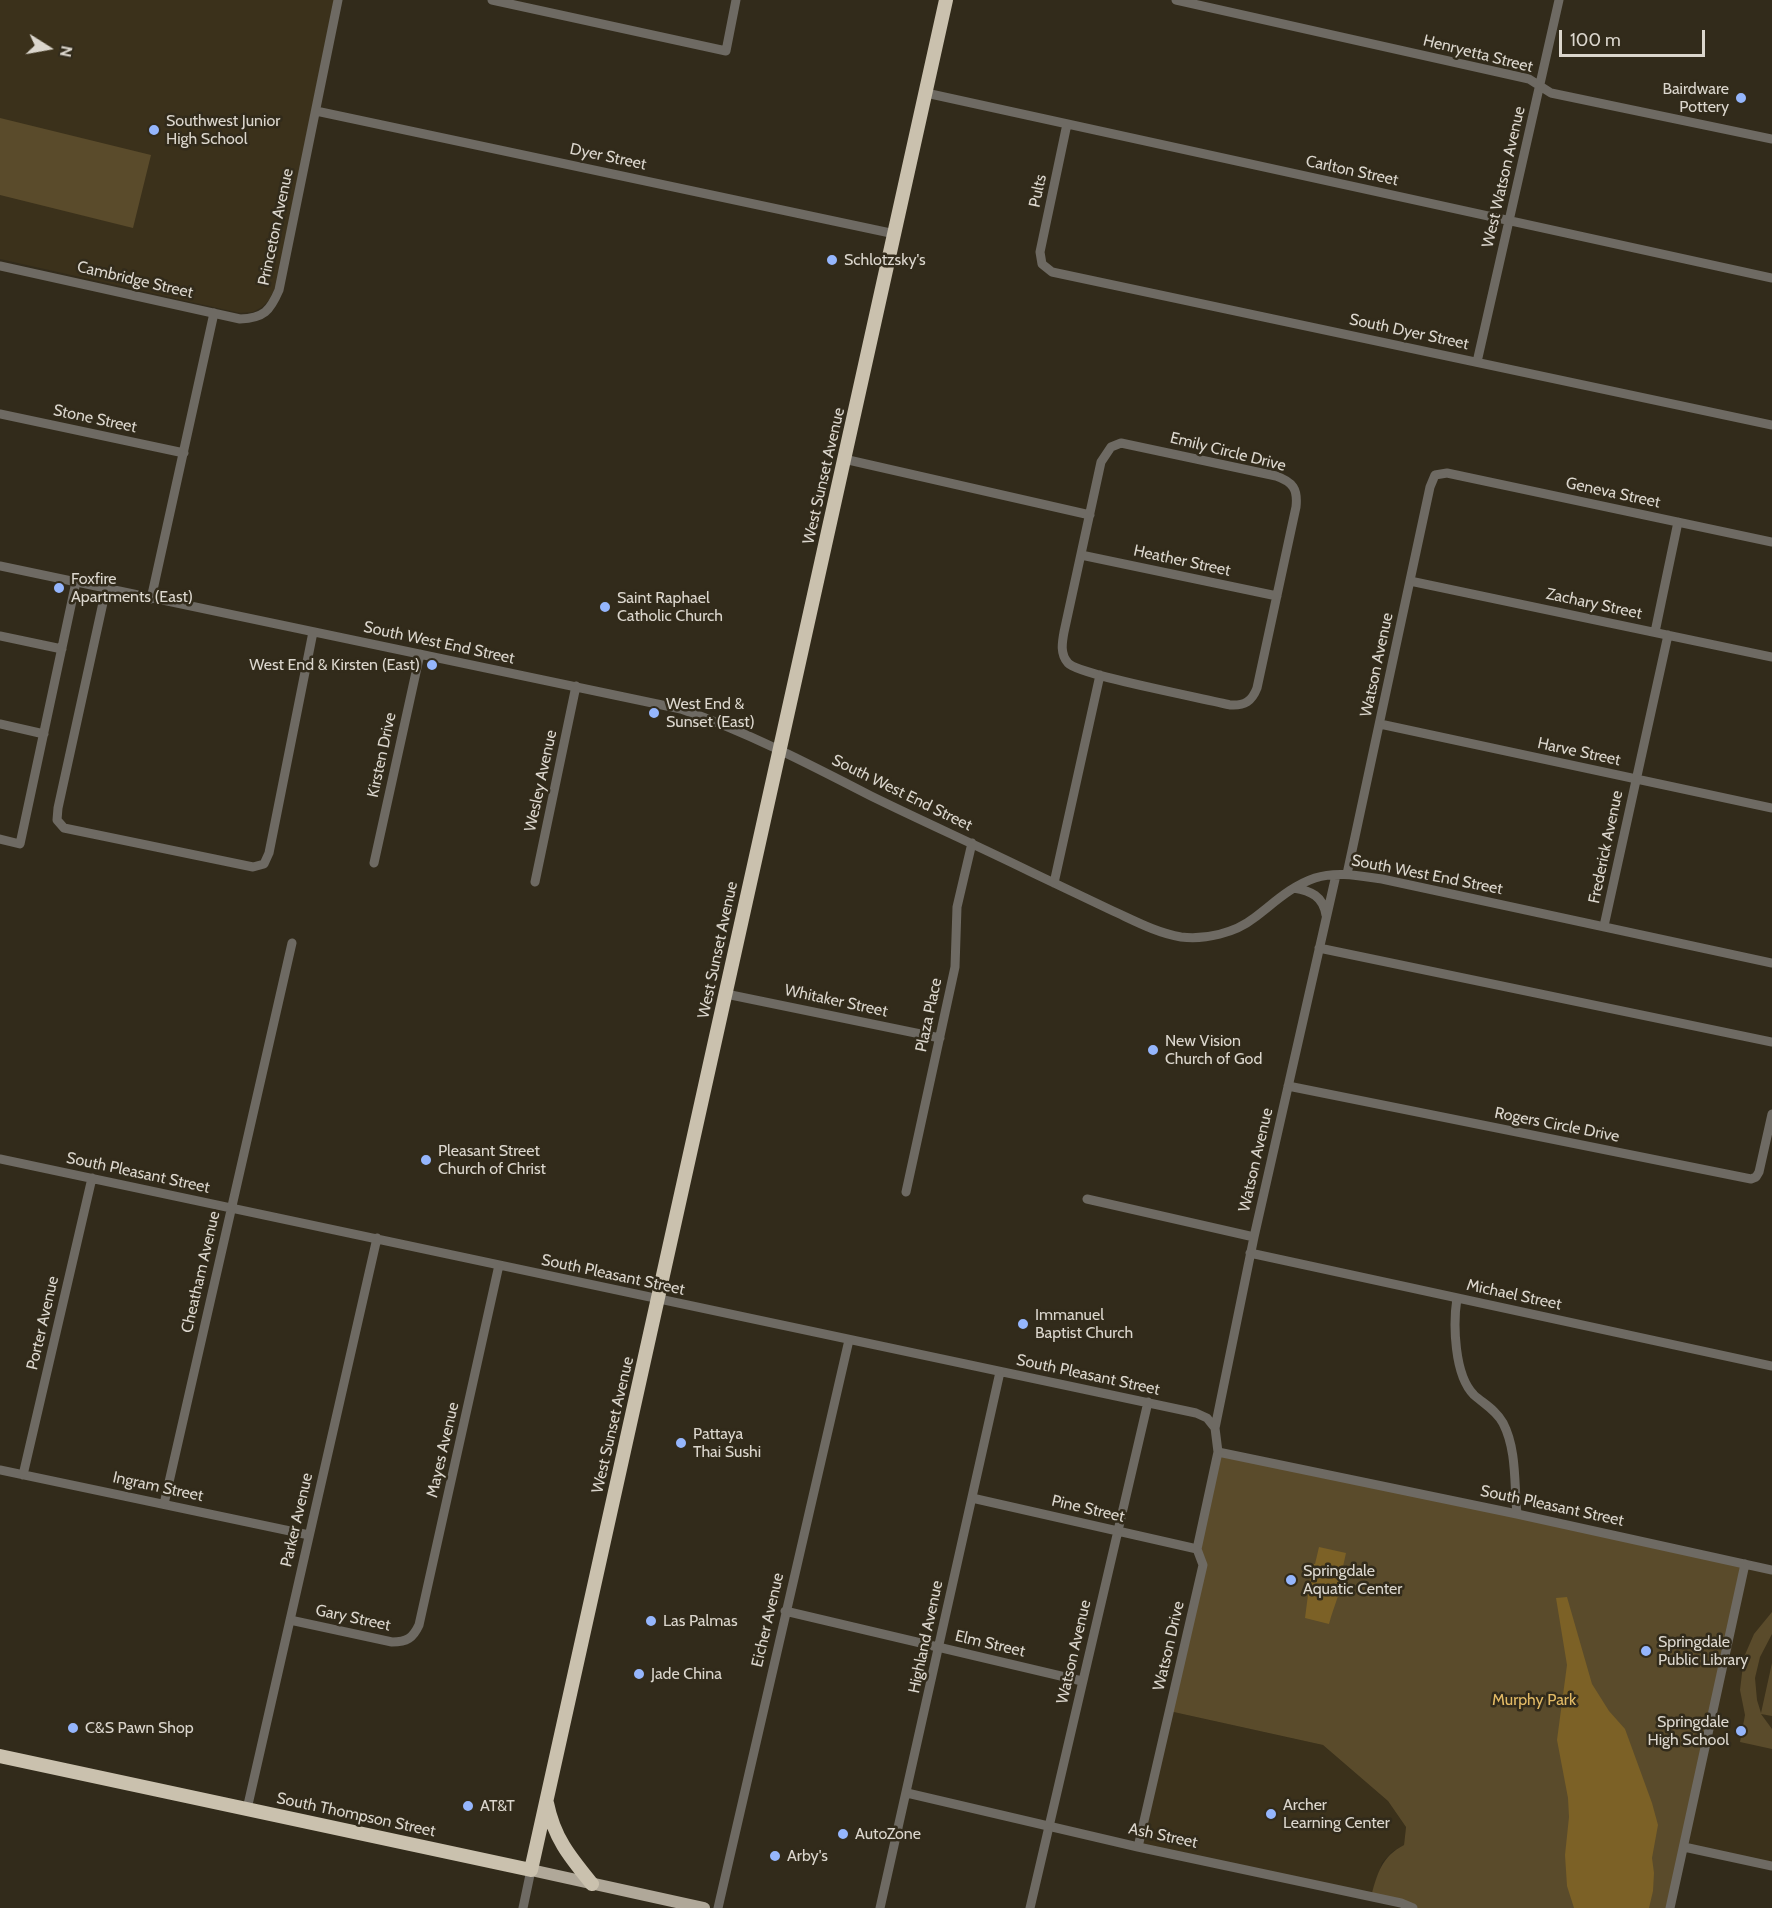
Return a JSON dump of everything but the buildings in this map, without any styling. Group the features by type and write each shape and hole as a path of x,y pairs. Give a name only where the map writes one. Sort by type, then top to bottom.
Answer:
{"highway":[{"name":"West Sunset Avenue","path":"531,1870 946,0"},
{"name":"South Thompson Street","path":"0,1756 531,1870"},
{"path":"547,1800 558,1839 592,1884"}],"main road":[{"name":"South Thompson Street","path":"531,1870 704,1908"}],"street":[{"name":"Princeton Avenue","path":"263,315 272,305 279,290 338,0"},
{"path":"492,0 726,51 736,0"},
{"name":"Henryetta Street","path":"1176,0 1529,79 1551,93 1772,139"},
{"name":"West Watson Avenue","path":"1477,362 1559,0"},
{"name":"Carlton Street","path":"926,93 1772,278"},
{"name":"Dyer Street","path":"316,111 895,234"},
{"name":"Pults","path":"1042,264 1040,252 1067,124"},
{"name":"South Dyer Street","path":"1042,264 1052,272 1772,425"},
{"name":"Cambridge Street","path":"0,266 214,314 240,318 263,315"},
{"path":"151,598 214,314"},
{"name":"Stone Street","path":"0,414 184,453"},
{"name":"Emily Circle Drive","path":"1121,443 1276,476 1287,480 1297,495 1257,688 1254,696 1246,703 1230,705 1100,675 1070,665 1062,648 1081,555 1105,453 1111,447 1121,443"},
{"path":"844,459 1090,515"},
{"name":"Geneva Street","path":"1447,473 1772,542"},
{"name":"Watson Avenue","path":"1347,874 1430,487 1435,475 1447,473"},
{"path":"1655,632 1678,522"},
{"name":"Heather Street","path":"1081,555 1277,596"},
{"name":"South West End Street","path":"0,566 681,709 730,727 1054,883 1152,929 1169,934 1200,938 1224,933 1252,920 1294,888 1316,878 1347,874 1382,879 1772,963"},
{"name":"Zachary Street","path":"1410,581 1772,657"},
{"path":"0,839 20,843 76,582"},
{"path":"106,589 58,808 57,820 64,828 253,867 264,864 269,853 313,632"},
{"name":"Frederick Avenue","path":"1604,926 1668,635"},
{"path":"0,636 62,649"},
{"name":"Kirsten Drive","path":"374,863 420,654"},
{"path":"1054,883 1100,675"},
{"name":"Wesley Avenue","path":"535,882 576,686"},
{"path":"0,724 44,734"},
{"name":"Harve Street","path":"1380,724 1772,808"},
{"name":"Plaza Place","path":"906,1192 955,967 957,908 972,843"},
{"name":"Watson Avenue","path":"1218,1452 1215,1428 1250,1253 1336,875"},
{"path":"1294,888 1310,892 1320,899 1325,907 1326,917"},
{"name":"Cheatham Avenue","path":"164,1504 292,943"},
{"path":"1319,948 1772,1042"},
{"name":"Whitaker Street","path":"726,994 940,1038"},
{"name":"Rogers Circle Drive","path":"1287,1086 1751,1179 1759,1172 1772,1114"},
{"name":"South Pleasant Street","path":"0,1159 377,1238 657,1300 1148,1402 1196,1413 1207,1418 1215,1428"},
{"name":"Porter Avenue","path":"23,1475 92,1178"},
{"path":"1087,1199 1254,1237"},
{"name":"Parker Avenue","path":"247,1809 377,1238"},
{"name":"Michael Street","path":"1250,1253 1772,1366"},
{"name":"Mayes Avenue","path":"410,1639 419,1625 499,1265"},
{"path":"1457,1298 1455,1310 1458,1363 1473,1394 1490,1406 1503,1423 1512,1448 1516,1514"},
{"name":"Eicher Avenue","path":"718,1908 849,1340"},
{"name":"Highland Avenue","path":"880,1908 1000,1372"},
{"name":"Watson Avenue","path":"1030,1908 1148,1402"},
{"name":"South Pleasant Street","path":"1218,1452 1772,1570"},
{"name":"Watson Drive","path":"1138,1846 1203,1564 1197,1549 1218,1452"},
{"name":"Ingram Street","path":"0,1470 309,1536"},
{"name":"Pine Street","path":"972,1498 1197,1549"},
{"path":"1670,1908 1746,1564"},
{"name":"Elm Street","path":"785,1611 1082,1681"},
{"name":"Gary Street","path":"290,1620 392,1642 410,1639"},
{"name":"Ash Street","path":"907,1793 1401,1903 1413,1908"},
{"path":"1684,1847 1772,1866"},
{"name":"West Sunset Avenue","path":"523,1908 531,1870"}],"shaded area":[{"name":"Southwest Junior High School","path":"0,0 334,0 276,286 269,300 262,307 253,312 240,313 0,259"},
{"path":"1319,1547 1346,1553 1342,1585 1329,1624 1305,1618 1312,1564 1315,1564"},
{"name":"Springdale High School","path":"1745,1564 1772,1570 1772,1866 1684,1847"},
{"path":"1567,1597 1592,1684 1609,1711 1625,1729 1658,1825 1652,1858 1653,1891 1649,1908 1574,1908 1567,1886 1565,1855 1569,1817 1568,1798 1557,1740 1567,1665 1556,1598"},
{"name":"Archer Learning Center","path":"1169,1711 1323,1745 1388,1801 1406,1827 1404,1845 1392,1852 1382,1863 1371,1897 1138,1847"}],"green space":[{"path":"0,118 151,155 133,228 0,195"},
{"name":"Murphy Park","path":"1218,1452 1745,1564 1670,1908 1413,1908 1371,1897 1378,1873 1385,1860 1404,1845 1406,1827 1388,1801 1323,1745 1169,1711 1203,1565 1197,1549"},
{"path":"1772,1612 1772,1634 1760,1657 1755,1678 1761,1713 1772,1663 1772,1716 1761,1714 1772,1729 1772,1749 1740,1742 1745,1715 1740,1690 1744,1657 1754,1634"}],"place":[{"name":"Bairdware Pottery","path":"1741,98"},
{"name":"Southwest Junior High School","path":"154,130"},
{"name":"Schlotzsky's","path":"832,260"},
{"name":"Foxfire Apartments (East)","path":"59,588"},
{"name":"Saint Raphael Catholic Church","path":"605,607"},
{"name":"West End & Kirsten (East)","path":"432,665"},
{"name":"West End & Sunset (East)","path":"654,713"},
{"name":"New Vision Church of God","path":"1153,1050"},
{"name":"Pleasant Street Church of Christ","path":"426,1160"},
{"name":"Immanuel Baptist Church","path":"1023,1324"},
{"name":"Pattaya Thai Sushi","path":"681,1443"},
{"name":"Springdale Aquatic Center","path":"1291,1580"},
{"name":"Las Palmas","path":"651,1621"},
{"name":"Springdale Public Library","path":"1646,1651"},
{"name":"Jade China","path":"639,1674"},
{"name":"C&S Pawn Shop","path":"73,1728"},
{"name":"Springdale High School","path":"1741,1731"},
{"name":"AT&T","path":"468,1806"},
{"name":"Archer Learning Center","path":"1271,1814"},
{"name":"AutoZone","path":"843,1834"},
{"name":"Arby's","path":"775,1856"}]}
